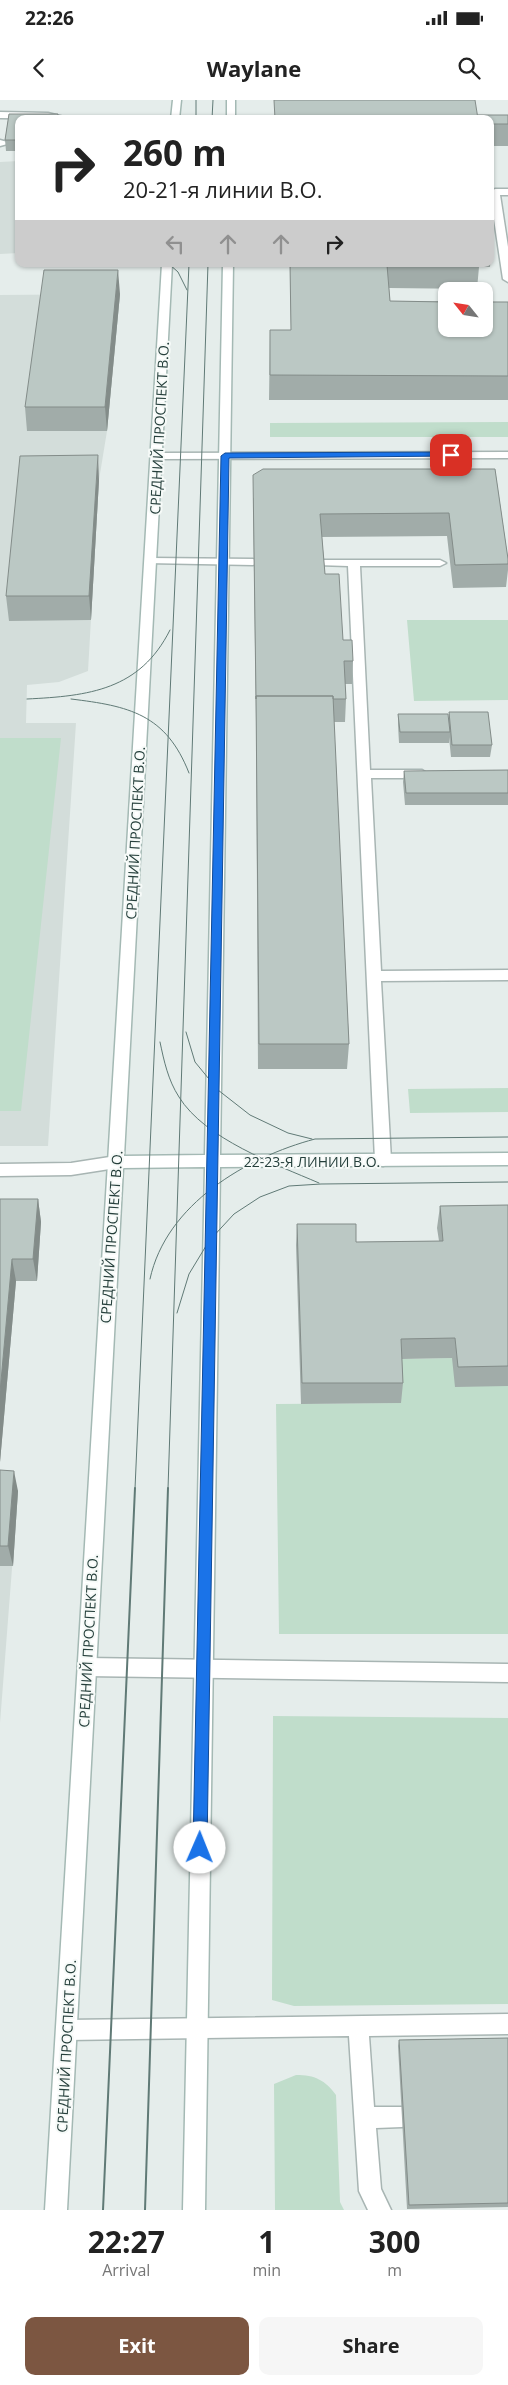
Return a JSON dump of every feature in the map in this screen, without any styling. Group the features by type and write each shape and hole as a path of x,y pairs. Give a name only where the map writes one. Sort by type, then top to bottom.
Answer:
{"main road":[{"path":"175,115 177,100"},
{"path":"231,100 231,115"},
{"path":"0,115 15,115"},
{"path":"508,192 495,192 508,279"},
{"name":"СРЕДНИЙ ПРОСПЕКТ В.О.","path":"56,2210 158,456 167,267"},
{"path":"194,2210 228,267"},
{"path":"158,456 508,454"},
{"path":"151,562 253,562"},
{"path":"321,563 440,563"},
{"path":"354,563 382,1160"},
{"path":"364,774 431,774"},
{"path":"374,976 508,975"},
{"name":"22-23-Я ЛИНИИ В.О.","path":"0,1170 71,1168 116,1162 508,1159"},
{"path":"87,1667 508,1673"},
{"path":"66,2030 508,2024"},
{"path":"358,2026 370,2191 380,2210"},
{"path":"365,2118 402,2117"}],"shaded area":[{"path":"15,161 15,253 0,254 0,162"},
{"path":"120,294 107,431 99,480 88,671 59,682 27,685 26,723 76,723 48,1146 0,1146 0,295"},
{"path":"0,1491 18,1491 0,1723"}],"green space":[{"path":"508,422 508,437 270,437 270,423"},
{"path":"407,620 508,620 508,700 414,701"},
{"path":"0,738 61,738 21,1111 0,1111"},
{"path":"508,1088 508,1112 410,1113 408,1089"},
{"path":"452,1358 508,1386 508,1634 279,1634 276,1404 401,1403 398,1359"},
{"path":"273,1716 508,1718 508,2004 294,2006 272,2000"},
{"path":"296,2075 319,2079 336,2095 340,2202 344,2210 275,2210 274,2084"}],"building":[{"path":"274,100 475,100 477,115 275,115"},
{"path":"9,114 58,114 15,115 15,140 5,140"},
{"path":"494,115 508,115 508,124 494,124"},
{"path":"290,267 387,267 390,301 438,302 438,338 492,338 493,302 508,302 508,376 270,375 270,330 291,330"},
{"path":"44,270 118,270 105,407 25,407"},
{"path":"98,455 89,596 6,596 20,456"},
{"path":"263,469 495,469 508,564 455,565 449,513 320,514 325,574 339,574 343,640 352,640 353,661 344,661 346,699 333,699 333,696 256,696 256,699 253,475"},
{"path":"256,696 333,696 349,1044 259,1044"},
{"path":"449,712 488,712 492,745 452,745"},
{"path":"398,714 448,714 450,732 400,732"},
{"path":"508,770 508,793 406,793 404,771"},
{"path":"0,1199 38,1199 33,1259 12,1259 0,1392"},
{"path":"508,1205 508,1366 458,1367 455,1338 401,1339 403,1383 302,1383 297,1224 356,1224 356,1242 443,1241 440,1206"},
{"path":"0,1470 14,1471 8,1546 0,1546"},
{"path":"508,2038 508,2203 409,2205 399,2040"}],"tram line":[{"path":"196,100 196,115"},
{"path":"212,115 213,100"},
{"path":"172,267 178,272 187,290"},
{"path":"168,737 189,267"},
{"path":"181,1099 208,267"},
{"path":"27,699 92,692 110,686 144,666 158,650 170,630"},
{"path":"71,699 111,705 128,710 143,716 168,737"},
{"path":"135,1489 168,737"},
{"path":"168,737 180,753 189,773"},
{"path":"186,1032 195,1062 218,1090 250,1115 288,1133 312,1139"},
{"path":"160,1042 172,1084 181,1099"},
{"path":"177,1224 181,1099"},
{"path":"181,1099 191,1112 223,1138 262,1159"},
{"path":"262,1159 315,1139 508,1137"},
{"path":"177,1224 191,1206 213,1188 237,1171 262,1159"},
{"path":"262,1159 319,1183"},
{"path":"177,1313 189,1274 209,1241 234,1214 260,1197 289,1186 321,1184 508,1182"},
{"path":"150,1279 159,1252 177,1224"},
{"path":"168,1489 177,1224"},
{"path":"103,2210 135,1488"},
{"path":"145,2210 168,1488"}],"route":[{"path":"200,1848 225,456 451,455"}]}
